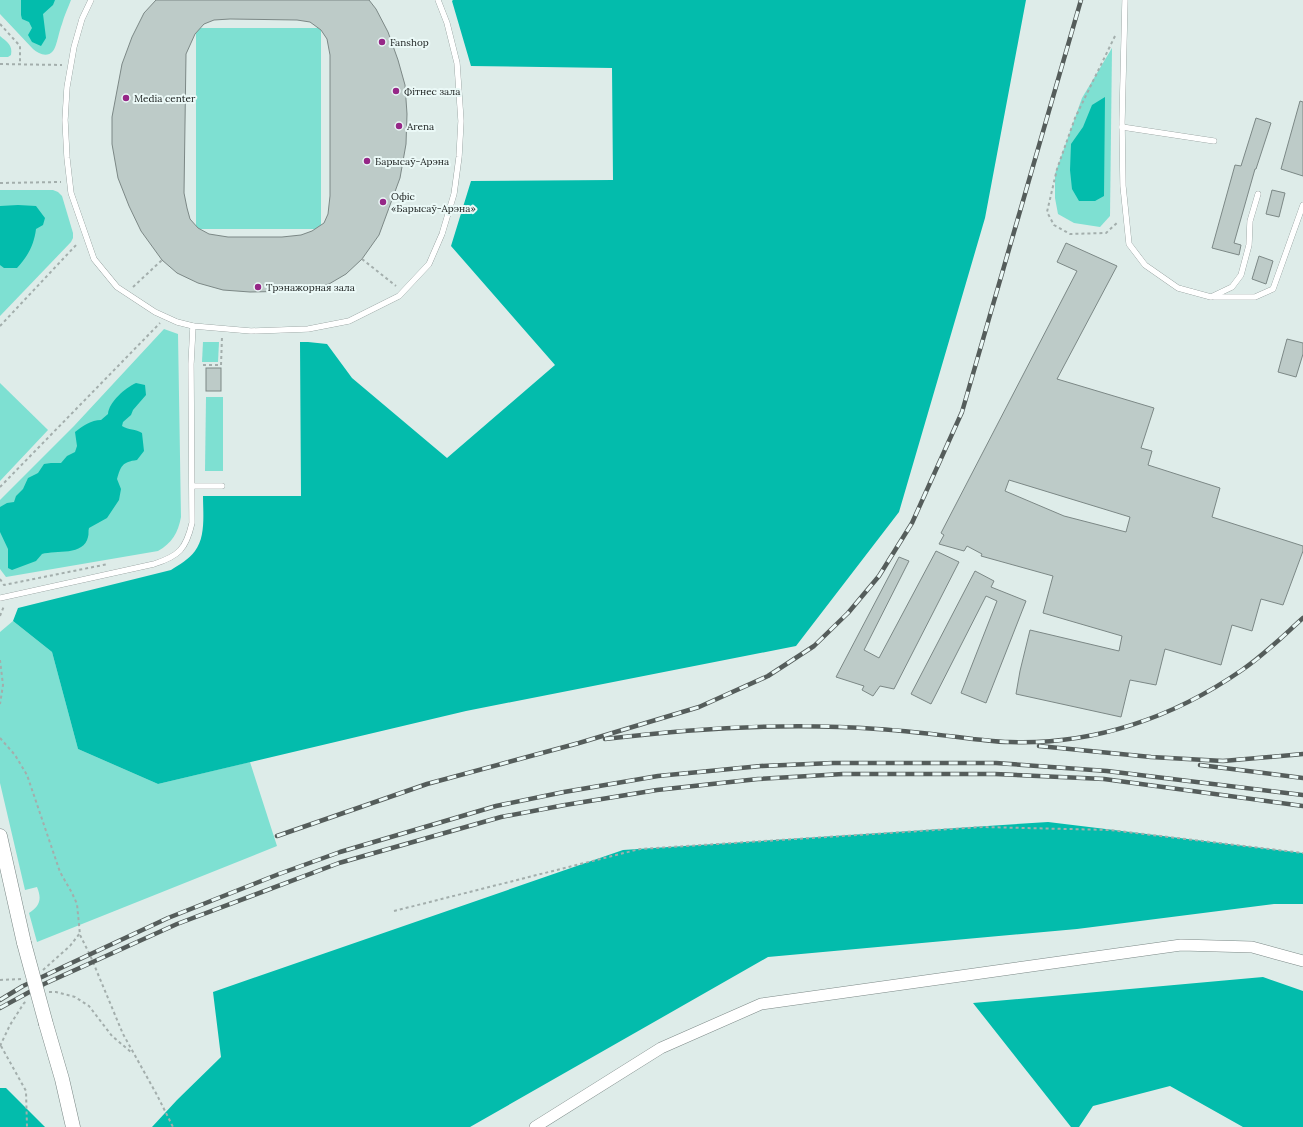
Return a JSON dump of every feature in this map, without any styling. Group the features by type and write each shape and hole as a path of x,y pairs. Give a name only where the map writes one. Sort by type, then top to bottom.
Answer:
{"street":[{"path":"0,836 24,943 62,1080 73,1127"},
{"path":"535,1127 661,1048 761,1004 1181,945 1252,947 1303,961"}],"lane":[{"path":"91,0 82,19 74,47 66,93 65,120 71,193 94,259 117,287 155,312 177,322 192,326 243,331 308,329 349,321 399,296 429,264 442,234 454,194 459,157 461,121 457,63 447,23 438,0"},
{"path":"1125,0 1122,126 1123,186 1129,244 1145,265 1178,288 1211,297 1255,297 1273,289 1303,205"},
{"path":"1122,126 1214,141"},
{"path":"1211,297 1232,287 1241,275 1249,245 1250,221 1258,194"},
{"path":"0,598 169,560 181,549 188,539 192,523 192,326"},
{"path":"192,486 222,486"}],"path":[{"path":"1124,17 1075,118 1057,169 1047,212 1054,225 1070,234 1106,233 1126,214"},
{"path":"0,24 20,46 20,64"},
{"path":"0,64 62,65"},
{"path":"0,183 62,182"},
{"path":"0,326 78,243"},
{"path":"362,258 396,286"},
{"path":"133,287 162,260"},
{"path":"0,487 161,322"},
{"path":"202,365 221,365 222,336"},
{"path":"0,579 4,585 109,564"},
{"path":"0,616 4,606"},
{"path":"0,660 3,685 0,704"},
{"path":"0,738 15,755 27,775 60,872 77,904 80,935 90,954 122,1034 157,1094 173,1127"},
{"path":"394,911 640,849 982,826 1110,830 1303,853"},
{"path":"44,993 56,992 75,997 89,1006 112,1036 134,1054"},
{"path":"27,1127 26,1091 0,1046 10,1025 24,1003 31,999"}],"green space":[{"path":"0,0 71,0 56,46 51,53 46,55 33,49 0,14"},
{"path":"21,0 55,0 53,5 43,14 46,38 41,46 32,42 28,35 32,28 29,22 22,19"},
{"path":"1026,0 985,218 899,512 796,646 466,711 158,784 78,749 52,652 13,621 18,608 171,570 190,557 199,545 203,525 203,496 301,496 300,342 327,344 352,378 447,458 555,365 451,246 471,181 613,180 612,68 471,66 452,1"},
{"path":"196,28 321,28 321,229 196,229"},
{"path":"0,36 10,46 11,55 8,57 0,57"},
{"path":"1112,48 1110,216 1100,227 1074,223 1058,214 1055,198 1055,174 1082,98"},
{"path":"1105,97 1104,196 1095,201 1079,201 1072,189 1070,170 1071,144 1083,127 1092,105"},
{"path":"0,190 53,190 58,192 62,196 73,233 73,238 71,242 0,316"},
{"path":"0,206 36,206 45,218 43,225 36,229 32,245 21,264 17,268 4,268 0,265"},
{"path":"164,329 178,334 181,517 174,537 167,545 158,551 6,577 0,569 0,500 74,426"},
{"path":"203,342 219,342 218,362 202,362"},
{"path":"0,383 48,430 0,481"},
{"path":"136,383 145,385 146,395 133,410 131,415 123,422 122,426 142,433 144,451 137,460 125,463 121,468 117,479 121,489 119,500 107,518 89,528 88,537 81,547 75,550 42,554 36,561 12,570 8,568 8,549 0,532 0,507 7,503 14,502 16,496 23,489 28,478 38,473 44,464 61,463 67,456 75,452 77,446 75,432 90,422 101,420 108,414 114,400 127,388"},
{"path":"206,397 223,397 223,471 205,471"},
{"path":"13,621 52,652 78,749 158,784 250,762 277,846 37,942 29,913 38,905 40,899 39,891 37,887 25,890 0,783 0,632"},
{"path":"1048,822 1303,853 1303,904 1274,904 1077,929 768,957 470,1127 152,1127 221,1057 213,992 623,850"},
{"path":"1263,977 1303,991 1303,1127 1243,1127 1170,1086 1093,1106 1079,1127 1071,1127 973,1003"},
{"path":"0,1088 6,1088 45,1127 0,1127"}],"building":[{"name":"Барысаў-Арэна","path":"156,0 369,0 376,9 388,32 405,85 407,114 406,144 400,178 379,235 362,259 346,274 329,284 301,291 250,292 223,290 198,283 177,273 162,260 141,231 129,206 118,178 112,144 112,117 122,64 132,37 144,13","holes":["214,20 297,20 310,22 321,30 327,39 330,55 330,196 328,214 324,223 312,231 301,235 282,237 228,237 209,234 198,228 190,219 184,193 186,54 195,34 204,24"]},
{"path":"1300,101 1303,102 1303,176 1281,169"},
{"path":"1256,118 1271,123 1255,169 1234,243 1241,245 1239,255 1212,248 1235,165 1241,166"},
{"path":"1272,190 1285,193 1279,217 1266,214"},
{"path":"1066,243 1117,266 1057,379 1154,408 1141,448 1152,451 1148,465 1220,488 1212,517 1303,546 1303,551 1283,605 1261,599 1252,631 1232,625 1221,665 1165,649 1156,685 1130,680 1121,717 1016,694 1030,630 1119,651 1122,636 1043,613 1053,576 981,556 982,554 967,546 964,551 939,544 944,535 941,533 1077,271 1057,262","holes":["1009,480 1130,517 1126,532 1064,516 1005,491"]},
{"path":"1259,256 1273,261 1266,284 1252,279"},
{"path":"1287,339 1303,343 1303,354 1296,377 1278,372"},
{"path":"206,368 221,368 221,391 206,391"},
{"path":"936,551 959,562 894,689 880,686 873,696 862,690 864,686 836,677 899,557 909,561 864,650 879,658"},
{"path":"975,571 994,581 991,587 1026,601 986,703 961,693 997,601 986,596 931,704 911,694"}],"railway":[{"path":"277,836 427,784 579,743 699,707 768,676 814,646 848,613 879,576 912,523 962,412 1081,0"},
{"path":"605,739 707,729 775,726 843,727 889,730 1005,742 1041,742 1072,739 1131,725 1160,715 1188,702 1216,687 1242,670 1303,618"},
{"path":"1039,746 1151,757 1223,761 1303,754"},
{"path":"0,1000 23,986 168,918 279,874 340,852 496,806 564,792 658,776 761,766 833,763 996,763 1107,771 1303,795"},
{"path":"1200,765 1303,778"},
{"path":"0,1008 44,984 177,924 339,863 501,817 657,790 758,779 843,774 995,774 1104,779 1303,806"}],"place":[{"name":"Fanshop","path":"382,42"},
{"name":"Фітнес зала","path":"396,91"},
{"name":"Media center","path":"126,98"},
{"name":"Arena","path":"399,126"},
{"name":"Барысаў-Арэна","path":"367,161"},
{"name":"Офіс «Барысаў-Арэна»","path":"383,202"},
{"name":"Трэнажорная зала","path":"258,287"}]}
